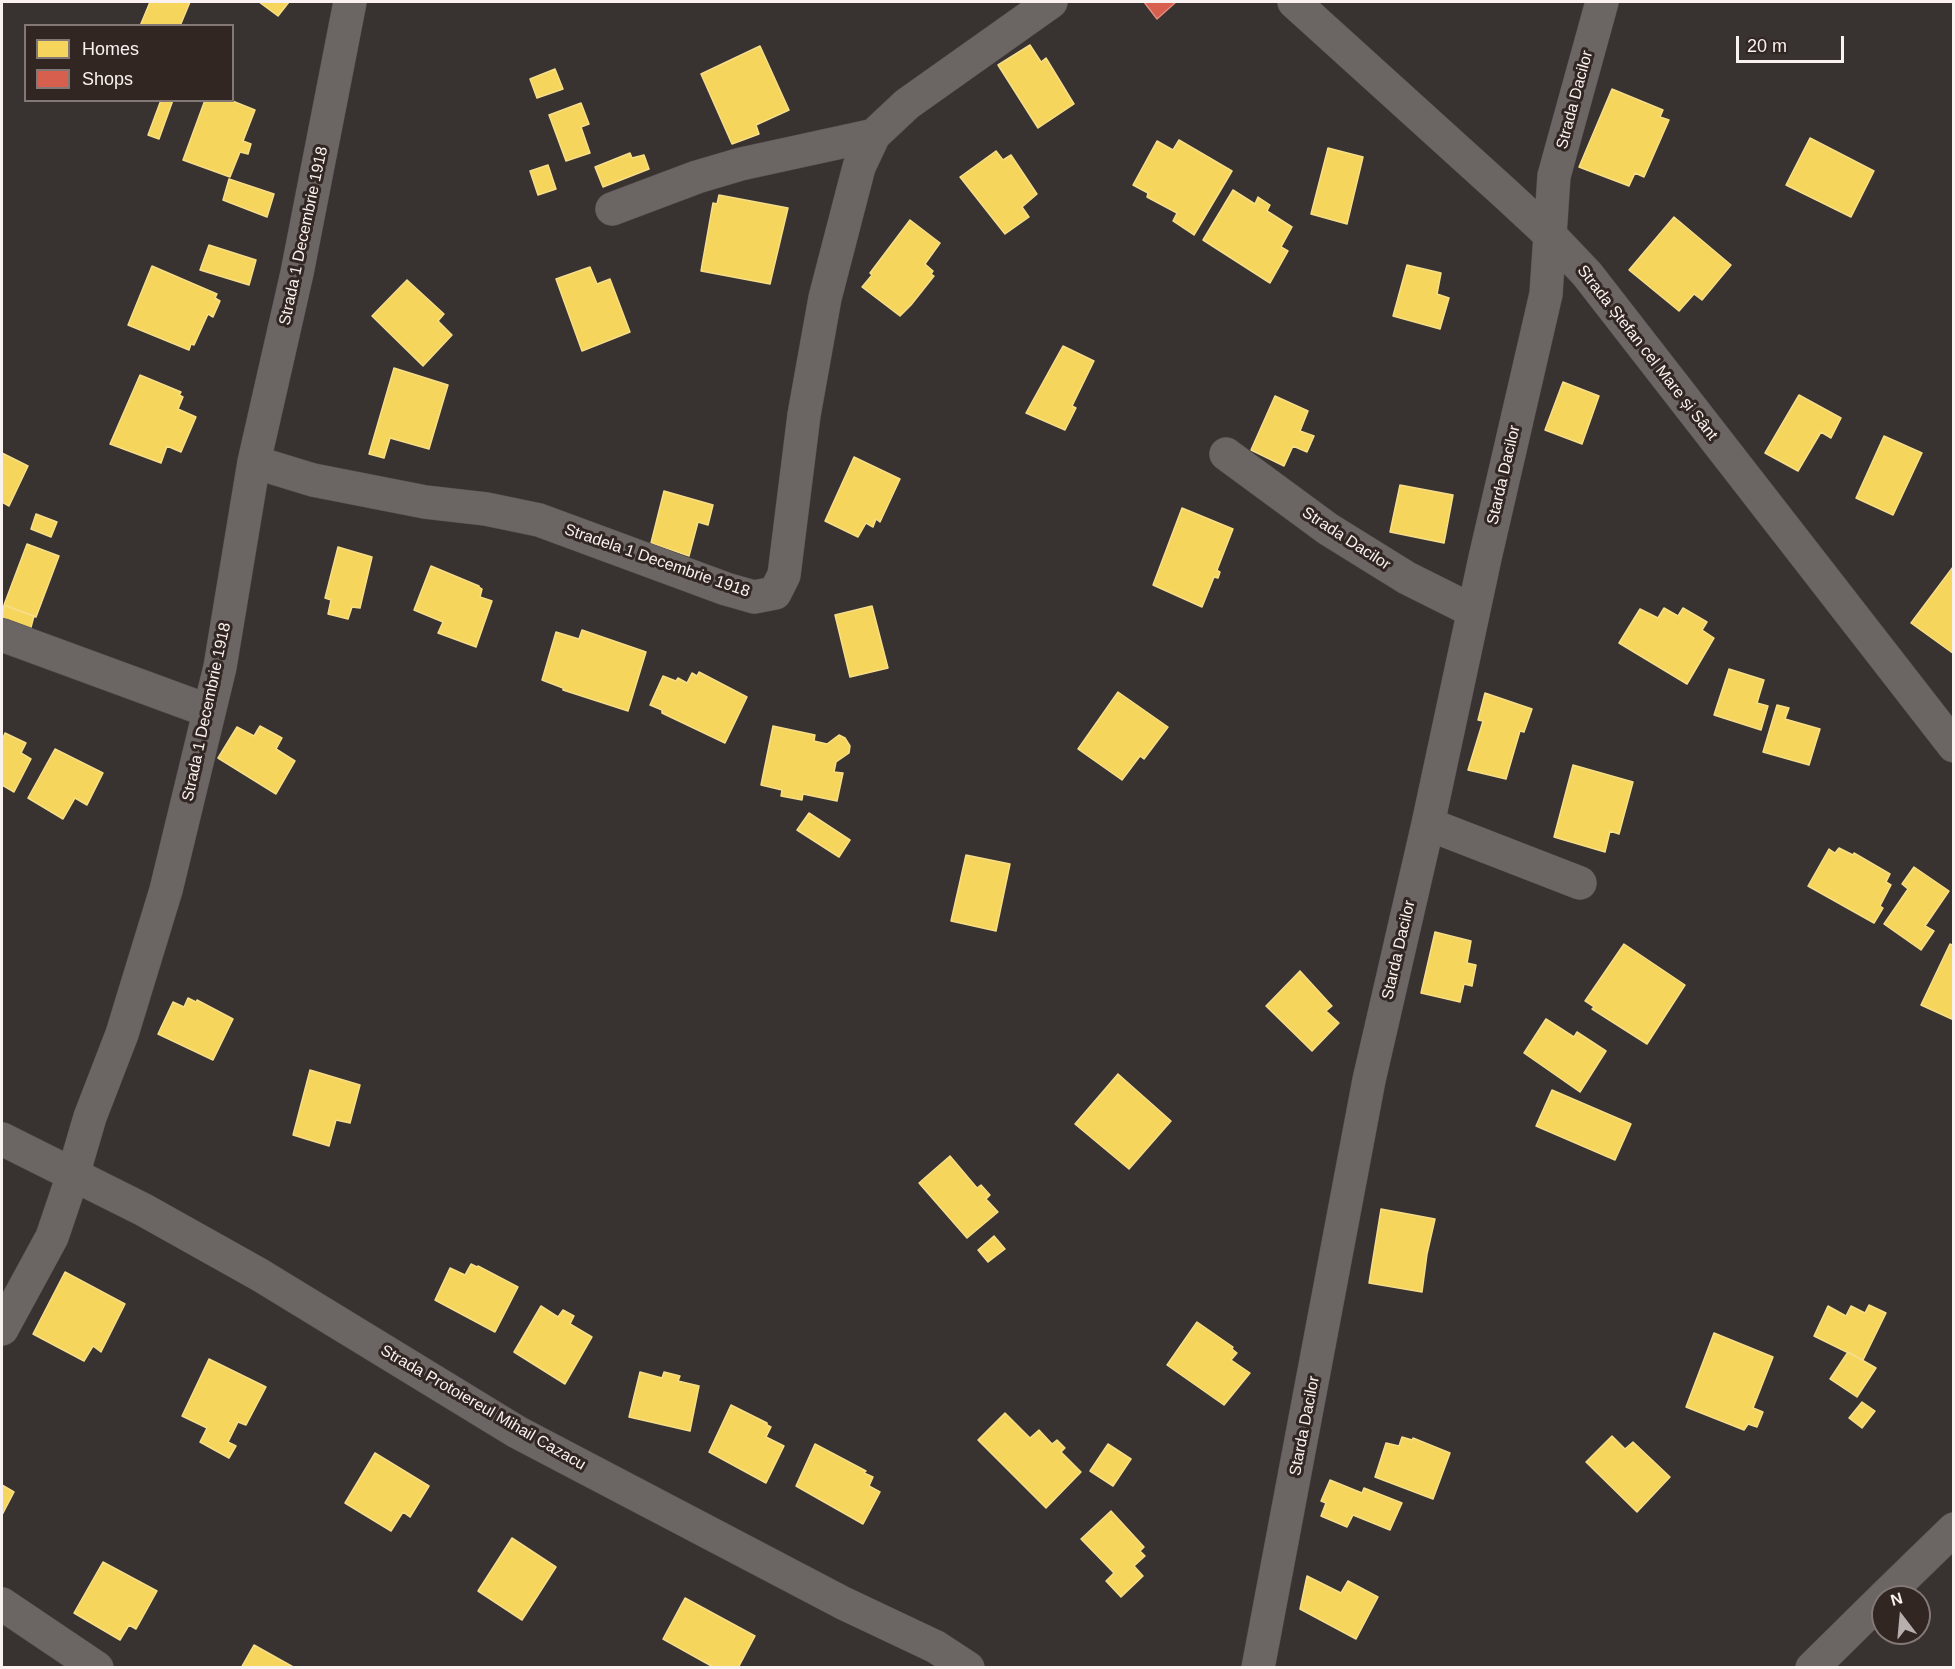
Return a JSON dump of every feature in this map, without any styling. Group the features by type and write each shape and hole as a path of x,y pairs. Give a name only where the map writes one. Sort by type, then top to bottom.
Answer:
{"street":[{"name":"Strada 1 Decembrie 1918","path":"2,1329 52,1237 90,1117 122,1034 166,890 220,667 254,462 297,273 350,2"},
{"name":"Stradela 1 Decembrie 1918","path":"254,462 313,480 425,502 486,508 539,520 726,590 754,597 776,593 784,575 804,415 825,298 859,167 874,135 907,104 1051,2"},
{"name":"Strada Ștefan cel Mare și Sânt","path":"1294,2 1549,234 1587,274 1953,746"},
{"name":"Strada Dacilor","path":"1549,234 1554,176 1602,2"},
{"path":"612,209 697,177 741,164 874,135"},
{"name":"Starda Dacilor","path":"1258,1668 1369,1080 1546,294 1549,234"},
{"name":"Strada Dacilor","path":"1226,454 1328,529 1407,578 1473,612"},
{"path":"2,634 209,711"},
{"path":"1428,824 1580,883"},
{"name":"Strada Protoiereul Mihail Cazacu","path":"2,1139 144,1210 260,1275 517,1432 832,1598 936,1647 968,1668"},
{"path":"1896,1585 1953,1528"},
{"path":"2,1604 97,1668"},
{"path":"1812,1668 1871,1610"}],"building: Homes":[{"path":"150,2 190,2 181,24 141,24"},
{"path":"259,2 289,2 278,16"},
{"path":"1030,45 1041,62 1046,58 1074,104 1038,128 998,65"},
{"path":"760,46 789,110 756,125 759,134 732,144 701,74"},
{"path":"555,69 563,89 537,98 530,79"},
{"path":"1612,89 1663,110 1660,117 1669,120 1644,177 1635,173 1629,186 1579,167"},
{"path":"160,102 172,102 159,139 148,135"},
{"path":"204,102 234,102 255,110 243,141 251,144 248,154 240,152 230,177 183,160"},
{"path":"581,103 589,124 581,127 590,153 566,161 549,115"},
{"path":"1810,138 1874,171 1851,217 1786,185"},
{"path":"1179,140 1232,171 1194,235 1173,221 1177,213 1147,197 1148,193 1133,185 1157,141 1173,150"},
{"path":"1328,148 1363,157 1347,224 1311,214"},
{"path":"996,151 1003,160 1011,155 1037,194 1022,207 1029,217 1005,234 960,177"},
{"path":"630,153 632,158 644,155 649,169 603,187 595,167"},
{"path":"548,165 556,189 538,195 530,171"},
{"path":"229,179 274,194 267,217 223,200"},
{"path":"1233,190 1255,204 1258,197 1270,205 1267,211 1292,227 1281,247 1288,251 1270,283 1203,240"},
{"path":"719,195 788,208 770,284 701,271 713,203 717,204"},
{"path":"1674,217 1731,265 1702,300 1694,294 1679,311 1629,270"},
{"path":"910,220 940,243 925,264 933,271 931,274 934,276 900,316 862,287"},
{"path":"209,245 256,260 249,285 200,270"},
{"path":"1407,265 1441,273 1437,294 1449,298 1440,329 1393,316"},
{"path":"152,266 217,294 215,298 220,301 213,317 208,314 194,345 191,344 189,350 128,325"},
{"path":"590,267 597,284 610,279 630,332 582,351 556,279"},
{"path":"407,280 444,314 438,321 452,335 423,366 372,316"},
{"path":"1063,346 1094,361 1072,406 1076,408 1065,430 1026,413"},
{"path":"394,368 448,385 429,449 390,438 384,458 369,454"},
{"path":"140,375 181,392 179,395 183,397 178,409 196,417 181,452 167,446 161,463 110,444"},
{"path":"1563,382 1599,396 1582,444 1545,430"},
{"path":"1799,395 1841,418 1831,438 1821,432 1798,471 1765,453"},
{"path":"1275,396 1308,411 1300,431 1314,436 1307,452 1293,446 1284,466 1251,450"},
{"path":"1884,436 1922,453 1893,515 1856,498"},
{"path":"2,453 28,466 9,506 2,502"},
{"path":"854,457 900,479 880,522 876,519 873,527 866,523 858,537 825,521"},
{"path":"1400,485 1453,495 1444,543 1390,532"},
{"path":"664,491 713,505 708,525 698,522 689,556 651,543"},
{"path":"1182,508 1233,529 1217,570 1220,572 1218,578 1214,577 1202,607 1153,585"},
{"path":"36,514 57,522 51,537 31,529"},
{"path":"27,544 59,556 36,617 4,605"},
{"path":"338,547 372,557 360,608 352,607 348,619 328,614 331,600 325,598"},
{"path":"431,566 479,586 482,589 480,597 492,601 476,647 438,633 443,622 414,610"},
{"path":"1954,568 1954,654 1911,623"},
{"path":"4,605 34,616 30,631 2,623"},
{"path":"872,606 888,668 850,677 835,615"},
{"path":"1664,608 1678,616 1683,608 1707,622 1702,630 1714,638 1687,684 1619,643 1640,609 1658,618"},
{"path":"582,630 646,652 628,711 563,690 563,688 542,680 556,632 579,639"},
{"path":"1729,669 1764,680 1757,703 1768,706 1761,730 1714,715"},
{"path":"699,672 747,697 725,743 650,705 663,676 676,681 678,678 687,683 692,673 697,676"},
{"path":"1118,692 1168,727 1144,759 1140,756 1122,780 1078,749"},
{"path":"1485,693 1532,709 1524,732 1520,731 1506,779 1468,770 1483,721 1478,720"},
{"path":"1777,705 1789,708 1785,719 1820,729 1809,765 1763,752"},
{"path":"260,726 282,738 276,749 295,761 276,794 218,758 237,727 254,736"},
{"path":"773,726 815,735 814,741 827,744 839,735 845,738 850,746 849,753 836,762 834,772 843,773 837,801 803,794 802,800 781,796 782,790 761,785"},
{"path":"5,733 26,743 21,753 31,759 14,792 2,785 2,740"},
{"path":"55,749 103,773 87,805 75,798 63,819 28,798"},
{"path":"1573,765 1633,782 1619,834 1610,831 1605,852 1554,837"},
{"path":"809,813 850,840 839,857 797,830"},
{"path":"1839,848 1853,855 1854,853 1890,874 1886,882 1891,885 1880,906 1883,908 1874,923 1808,886 1829,849 1835,853"},
{"path":"966,855 1010,864 996,931 951,921"},
{"path":"1914,867 1949,891 1925,926 1934,931 1921,950 1884,924 1908,889 1902,884"},
{"path":"1435,932 1471,941 1467,963 1476,965 1472,986 1464,984 1460,1002 1421,993"},
{"path":"1624,944 1685,985 1647,1044 1592,1009 1594,1007 1585,1001"},
{"path":"1950,944 1954,946 1954,1020 1921,1005"},
{"path":"1300,971 1332,1006 1326,1011 1339,1023 1312,1051 1266,1006"},
{"path":"188,998 196,1002 197,1000 233,1019 213,1060 158,1034 173,1002 184,1007"},
{"path":"1546,1019 1574,1037 1577,1032 1606,1051 1580,1092 1524,1053"},
{"path":"310,1070 360,1085 350,1123 336,1120 329,1146 293,1135"},
{"path":"1118,1074 1171,1121 1129,1169 1075,1124"},
{"path":"1552,1090 1631,1124 1615,1160 1536,1126"},
{"path":"950,1156 977,1188 981,1185 990,1195 986,1199 998,1212 967,1238 919,1183"},
{"path":"1381,1209 1435,1219 1422,1292 1369,1283"},
{"path":"994,1236 1005,1249 988,1262 978,1250"},
{"path":"471,1264 518,1287 495,1332 435,1300 450,1268 465,1275"},
{"path":"65,1272 125,1304 101,1352 93,1346 84,1361 33,1334"},
{"path":"1869,1305 1886,1313 1863,1360 1814,1336 1828,1306 1846,1316 1851,1306 1865,1313"},
{"path":"541,1306 558,1317 563,1310 574,1316 570,1324 592,1337 565,1384 514,1352"},
{"path":"1197,1322 1233,1347 1232,1349 1237,1353 1231,1360 1250,1373 1224,1405 1167,1365"},
{"path":"1714,1333 1773,1357 1753,1408 1763,1412 1757,1427 1748,1424 1744,1430 1686,1407"},
{"path":"1848,1352 1876,1368 1857,1397 1830,1379"},
{"path":"209,1359 266,1387 246,1425 238,1422 228,1442 236,1446 229,1458 200,1442 207,1428 182,1416"},
{"path":"640,1372 662,1378 664,1372 680,1376 678,1381 699,1386 690,1431 629,1417"},
{"path":"1862,1402 1875,1411 1862,1428 1849,1418"},
{"path":"731,1405 767,1423 771,1427 766,1437 784,1446 766,1483 709,1452"},
{"path":"1005,1413 1030,1438 1039,1430 1052,1444 1057,1440 1065,1448 1061,1452 1081,1472 1046,1508 978,1440"},
{"path":"1612,1436 1625,1449 1633,1442 1670,1477 1637,1512 1586,1462"},
{"path":"1402,1437 1412,1440 1413,1438 1450,1453 1433,1499 1375,1477 1386,1443 1399,1446"},
{"path":"815,1444 873,1477 869,1486 880,1492 863,1524 796,1486"},
{"path":"1108,1444 1131,1459 1113,1486 1090,1471"},
{"path":"375,1453 429,1486 410,1517 403,1512 391,1531 345,1503"},
{"path":"1330,1480 1362,1493 1364,1488 1402,1503 1390,1530 1353,1515 1347,1527 1321,1516 1326,1503 1321,1501"},
{"path":"2,1485 14,1492 2,1515"},
{"path":"1111,1511 1144,1547 1140,1551 1145,1556 1134,1566 1143,1576 1121,1597 1106,1581 1114,1573 1081,1539"},
{"path":"512,1538 556,1567 522,1620 478,1591"},
{"path":"103,1562 157,1591 136,1629 129,1625 120,1640 74,1613"},
{"path":"1307,1576 1341,1593 1348,1581 1378,1597 1356,1639 1300,1609"},
{"path":"685,1598 755,1636 738,1668 715,1668 663,1639"},
{"path":"254,1645 295,1668 241,1668"}],"building: Shops":[{"path":"1144,2 1176,2 1157,19"}]}
